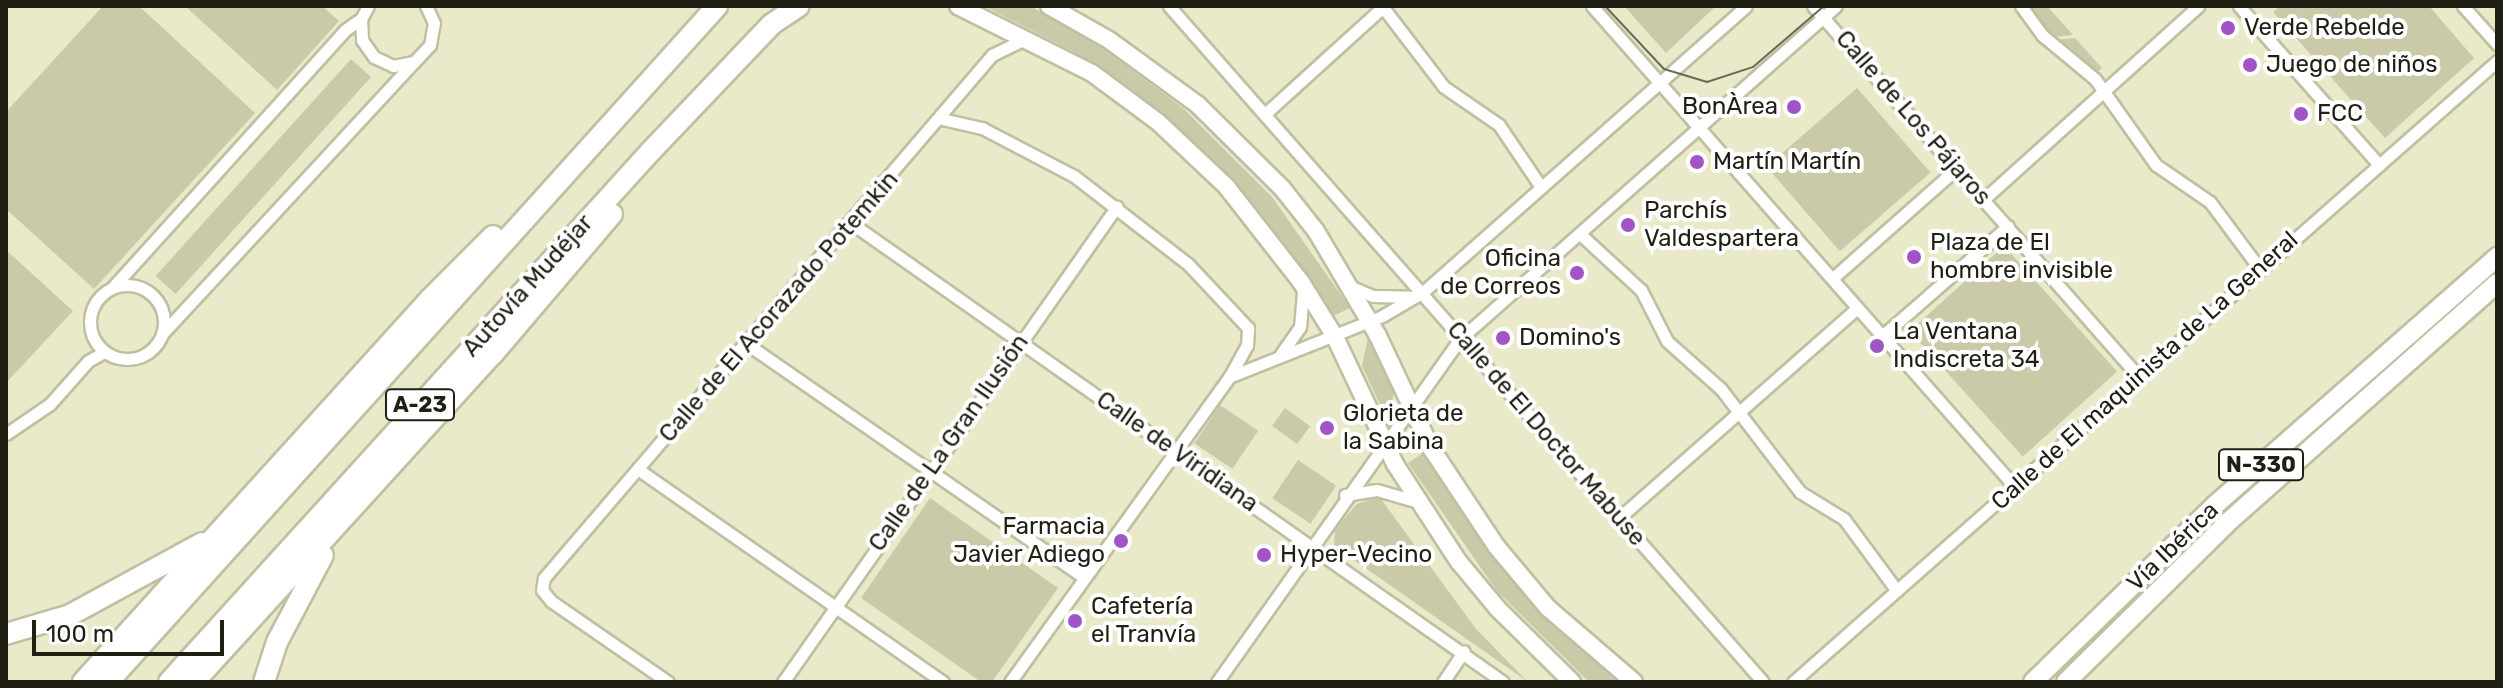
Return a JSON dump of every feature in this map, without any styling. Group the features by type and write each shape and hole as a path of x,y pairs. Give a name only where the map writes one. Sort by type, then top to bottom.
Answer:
{"highway":[{"name":"Autovía Mudéjar","path":"108,682 717,6"},
{"name":"Autovía Mudéjar","path":"169,682 772,24 799,6"},
{"path":"194,682 383,475 636,186 674,130"},
{"path":"83,682 430,299 564,166 587,150"},
{"name":"Vía Ibérica","path":"2033,682 2215,505 2497,257"},
{"name":"Vía Ibérica","path":"2066,682 2227,523 2497,283"},
{"path":"264,682 307,579 383,475"},
{"path":"6,634 70,615 121,592 225,528"}],"main road":[{"path":"958,6 1029,38 1092,73 1168,130 1257,220 1334,335 1383,441 1418,502 1498,609 1572,682"},
{"path":"1055,8 1144,65 1242,147 1316,231 1369,321 1447,475 1523,581 1634,682"}],"street":[{"path":"363,10 113,287 98,298 90,317 91,333 104,352 122,359 140,357 162,334 414,62 434,34 426,6"},
{"name":"Calle de El Doctor Mabuse","path":"1169,6 1763,682"},
{"path":"1266,113 1383,6 1444,87 1499,125 1541,187"},
{"path":"1592,6 1834,277 1857,308 2015,487"},
{"path":"1229,377 1369,321 1420,295 1746,6"},
{"name":"Calle de Los Pájaros","path":"1813,6 2137,375"},
{"path":"1234,682 1219,678 1383,441 1460,339 1836,6"},
{"path":"2021,6 2042,35 2104,91 2156,165 2210,202 2259,268"},
{"path":"1984,199 2198,6"},
{"path":"2463,6 2497,44"},
{"path":"2246,9 2379,165"},
{"path":"363,10 362,40 374,57 393,66 414,62"},
{"name":"Calle de El Acorazado Potemkin","path":"668,682 542,590 547,572 942,119 995,53 1029,38"},
{"name":"Calle de El maquinista de La General","path":"1793,682 2137,375 2497,61"},
{"path":"942,119 960,120 1014,142 1117,206 1188,264 1244,321 1247,345 1229,377 1010,682"},
{"path":"1834,277 1957,168"},
{"name":"Calle de La Gran Ilusión","path":"783,682 1117,206"},
{"name":"Calle de Viridiana","path":"851,223 1464,651 1503,682"},
{"path":"1882,336 2008,226"},
{"path":"1580,234 1641,290 1667,341 1740,412 1800,492 1844,519 1897,591"},
{"path":"1280,355 1300,327 1301,282"},
{"path":"1347,285 1381,297 1420,295"},
{"path":"113,287 141,288 156,299 163,316 162,334"},
{"path":"1620,517 1857,308"},
{"path":"747,344 1084,577"},
{"path":"6,434 50,404 92,357 104,352"},
{"path":"639,470 943,682"},
{"path":"1345,495 1377,490 1418,502"},
{"path":"1443,682 1464,651"}],"green space":[{"path":"103,6 139,6 255,113 94,289 6,209 6,112"},
{"path":"185,6 322,6 339,21 277,90"},
{"path":"984,6 1032,7 1102,48 1184,109 1272,197 1350,308 1333,316 1255,206 1164,117 1072,51"},
{"path":"1624,6 1716,6 1666,53"},
{"path":"2028,6 2047,6 2073,35 2053,37"},
{"path":"2280,6 2429,6 2474,58 2385,138 2273,12"},
{"path":"2075,38 2102,68 2095,74 2056,40"},
{"path":"351,59 371,77 176,294 156,276"},
{"path":"1857,88 1930,173 1840,251 1766,167"},
{"path":"2004,246 2117,372 2023,457 1910,331"},
{"path":"6,250 73,311 6,383"},
{"path":"1368,337 1394,393 1388,422 1362,366"},
{"path":"1220,405 1258,431 1232,469 1194,443"},
{"path":"1285,408 1310,426 1297,444 1272,426"},
{"path":"1423,453 1512,580 1617,682 1589,682 1497,591 1408,463"},
{"path":"1298,460 1336,486 1310,524 1272,498"},
{"path":"930,498 1058,588 992,682 981,682 861,598"},
{"path":"1381,499 1476,629 1528,682 1334,546 1335,529 1357,504"}],"tram line":[{"path":"1605,6 1664,69 1707,82 1753,67 1824,6"}],"place":[{"name":"Verde Rebelde","path":"2228,28"},
{"name":"Juego de niños","path":"2250,65"},
{"name":"BonÀrea","path":"1794,107"},
{"name":"FCC","path":"2301,114"},
{"name":"Martín Martín","path":"1697,162"},
{"name":"Parchís Valdespartera","path":"1628,225"},
{"name":"Plaza de El hombre invisible","path":"1914,257"},
{"name":"Oficina de Correos","path":"1577,273"},
{"name":"Domino's","path":"1503,338"},
{"name":"La Ventana Indiscreta 34","path":"1877,346"},
{"name":"Glorieta de la Sabina","path":"1327,428"},
{"name":"Farmacia Javier Adiego","path":"1121,541"},
{"name":"Hyper-Vecino","path":"1264,555"},
{"name":"Cafetería el Tranvía","path":"1075,621"}]}
